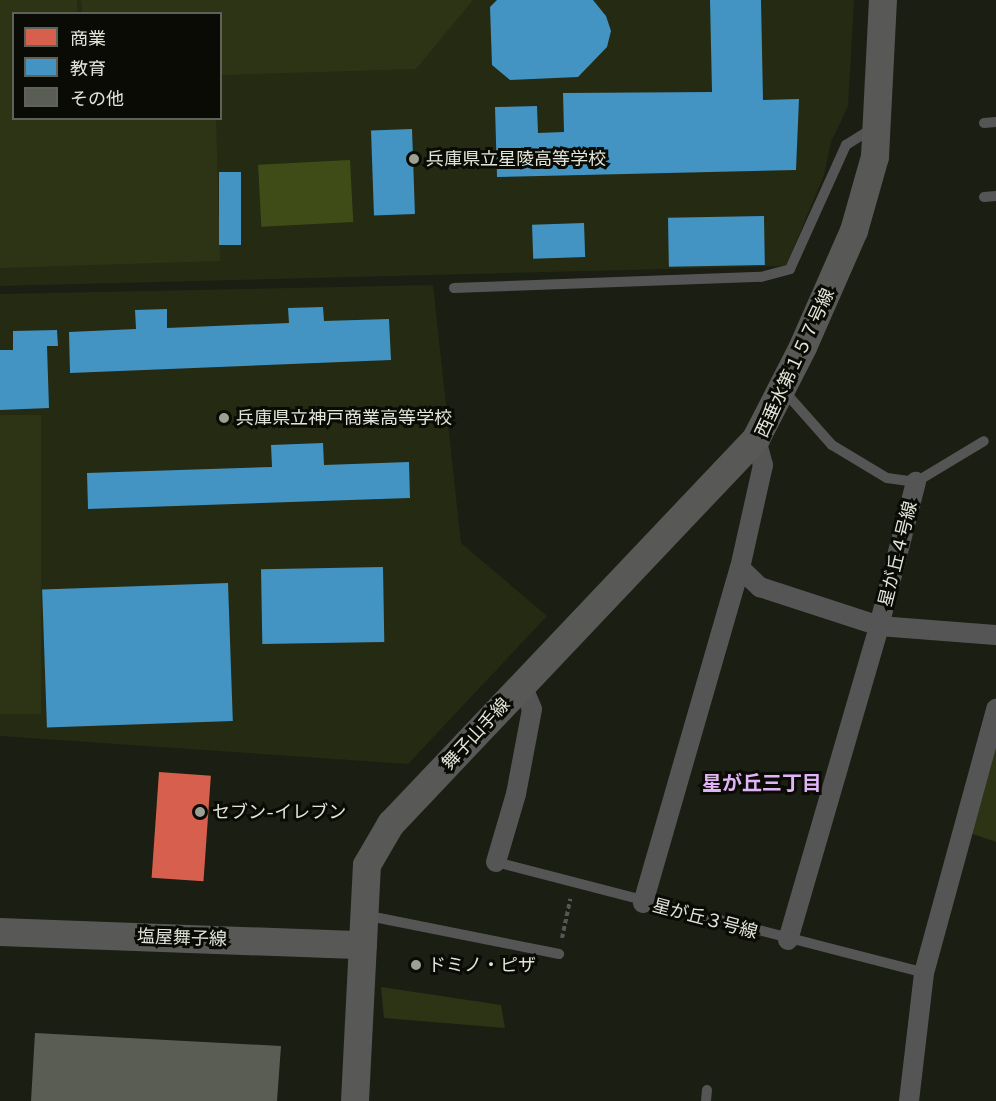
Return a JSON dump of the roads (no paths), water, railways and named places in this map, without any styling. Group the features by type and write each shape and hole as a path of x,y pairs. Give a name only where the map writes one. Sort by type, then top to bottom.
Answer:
{"street":[{"name":"西垂水第１５７号線","path":"740,568 763,465 756,439 782,389 854,231 875,157 883,0"},
{"name":"舞子山手線","path":"356,1101 367,865 391,824 756,439"},
{"name":"星が丘４号線","path":"879,626 916,482"},
{"path":"740,568 760,587 879,626 996,635"},
{"name":"星が丘３号線","path":"643,903 740,568"},
{"path":"788,940 879,626"},
{"path":"496,862 516,794 532,709 522,686"},
{"path":"909,1101 924,973 996,709"},
{"name":"塩屋舞子線","path":"0,932 363,945"}],"lane":[{"path":"984,123 996,122"},
{"path":"454,288 761,277 790,269 846,145 876,126"},
{"path":"984,197 996,196"},
{"path":"782,389 832,445 887,478 916,482 984,441"},
{"path":"496,862 643,903"},
{"name":"星が丘３号線","path":"643,903 924,973"},
{"path":"364,915 559,954"}],"place":[{"name":"兵庫県立星陵高等学校","path":"414,159"},
{"name":"兵庫県立神戸商業高等学校","path":"224,418"},
{"name":"セブン-イレブン","path":"200,812"},
{"name":"ドミノ・ピザ","path":"416,965"}],"district":[{"name":"星が丘三丁目","path":"762,783"}]}
